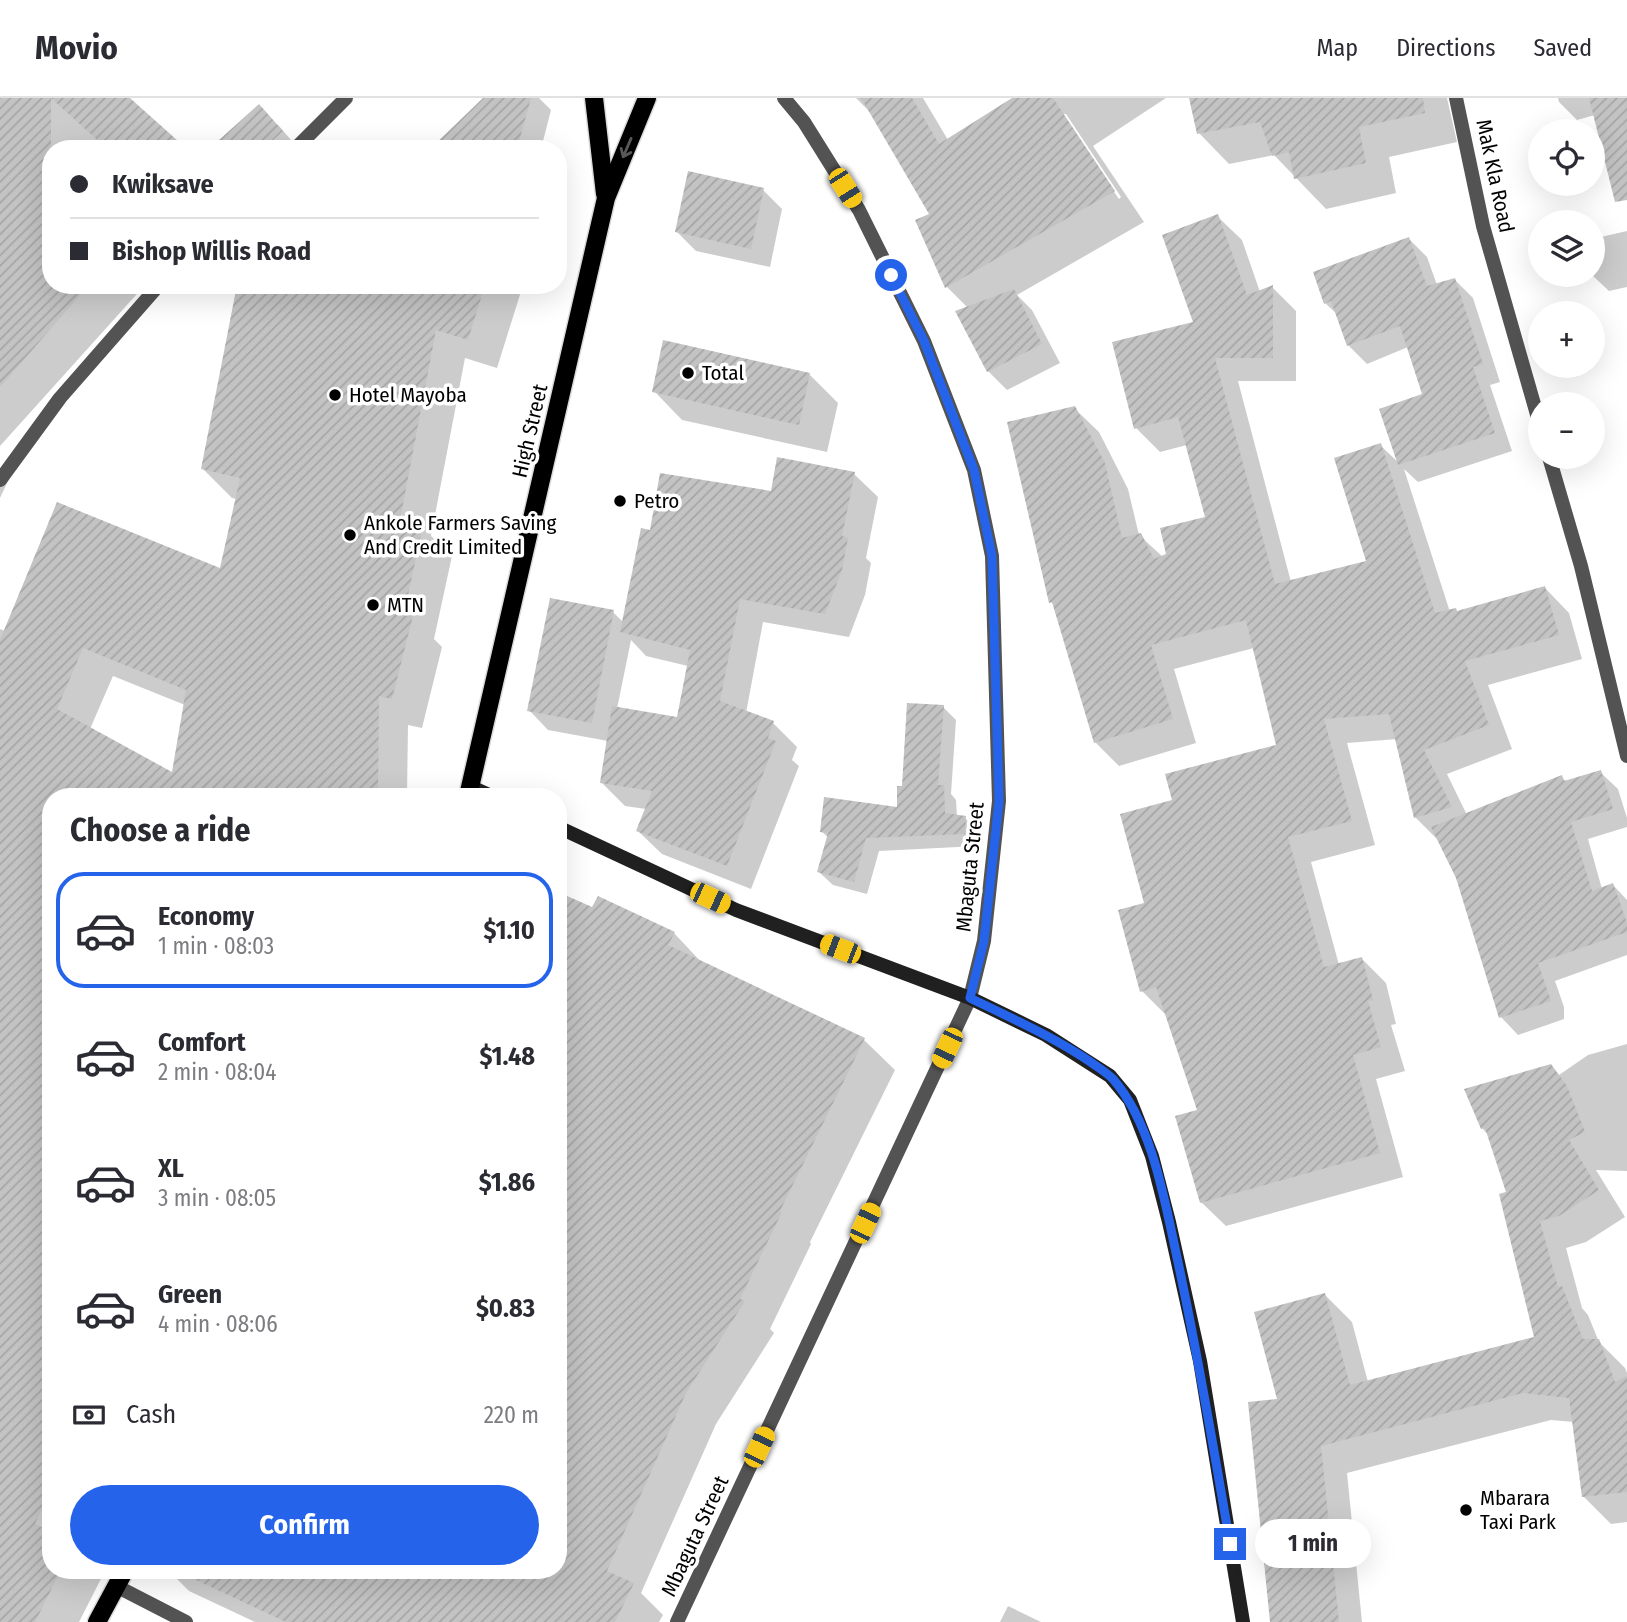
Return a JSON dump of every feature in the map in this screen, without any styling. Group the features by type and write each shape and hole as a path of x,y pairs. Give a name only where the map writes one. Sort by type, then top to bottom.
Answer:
{"main road":[{"name":"High Street","path":"594,98 606,198"},
{"name":"High Street","path":"471,788 606,198 648,98"},
{"path":"567,831 736,910 970,998 1046,1035 1110,1076 1130,1100 1152,1156 1169,1222 1200,1361 1243,1622"},
{"path":"97,1622 119,1579"}],"street":[{"path":"304,140 346,98"},
{"name":"Mbaguta Street","path":"677,1622 970,998 984,941 999,801 992,556 974,470 924,341 859,210 804,122 784,98"},
{"name":"Mak Kla Road","path":"1457,98 1483,226 1531,392"},
{"path":"0,480 60,398 151,294"},
{"path":"1553,469 1581,566 1627,756"},
{"path":"122,1579 186,1622"}],"building":[{"path":"0,98 51,98 51,140 42,140 42,294 81,294 0,387"},
{"path":"51,98 130,98 177,140 97,140"},
{"path":"483,98 531,98 519,140 439,140"},
{"path":"861,98 912,98 939,144 1012,98 1053,98 1115,191 945,288 915,220 929,214"},
{"path":"1189,98 1423,98 1425,113 1359,127 1366,163 1294,179 1289,152 1272,156 1260,122 1197,134"},
{"path":"1589,98 1627,98 1627,200 1615,202 1605,162 1605,119 1594,119"},
{"path":"259,104 283,131 273,140 219,140"},
{"path":"688,171 764,188 751,249 675,232"},
{"path":"1218,214 1247,295 1273,285 1273,358 1215,358 1275,584 1366,561 1334,458 1381,443 1435,613 1456,608 1457,611 1545,586 1559,635 1465,661 1489,725 1424,750 1452,807 1414,818 1389,714 1324,719 1352,821 1288,837 1324,967 1362,957 1373,1000 1368,1001 1381,1047 1353,1055 1380,1153 1200,1203 1175,1116 1197,1110 1156,987 1140,992 1118,910 1144,903 1120,814 1172,800 1165,774 1276,745 1246,620 1151,645 1173,719 1094,743 1052,602 1049,603 1007,422 1075,406 1105,463 1122,538 1141,533 1154,559 1166,554 1160,528 1205,517 1178,417 1134,429 1112,342 1193,322 1162,235"},
{"path":"1409,237 1427,286 1455,278 1483,364 1473,367 1495,433 1398,465 1379,409 1422,394 1400,326 1347,346 1331,301 1324,304 1313,272"},
{"path":"1014,289 1042,344 987,372 955,311"},
{"path":"235,294 482,294 468,340 436,330 400,520 423,525 404,614 413,616 392,699 379,696 378,788 42,788 42,1510 35,1524 42,1528 42,1579 56,1579 35,1622 0,1622 0,640 57,502 220,568 240,478 201,469","holes":["83,648 186,690 172,772 57,709"]},
{"path":"663,340 810,373 799,425 652,392"},
{"path":"777,457 855,472 842,536 848,538 842,570 825,614 740,599 720,701 774,721 768,738 776,741 727,866 636,831 652,791 600,783 612,706 677,717 690,650 620,632 641,528 650,530 660,473 771,491"},
{"path":"550,598 614,610 592,723 527,711"},
{"path":"907,703 944,705 938,785 944,785 945,813 966,816 965,834 866,838 854,882 817,872 828,833 820,832 824,797 897,807 897,786 902,786"},
{"path":"1601,770 1613,809 1571,822 1592,891 1613,883 1627,923 1627,932 1538,963 1551,1001 1499,1018 1456,878 1431,827 1562,775 1564,781"},
{"path":"567,896 592,907 598,896 675,932 668,945 865,1038 780,1211 782,1212 740,1299 745,1301 686,1393 607,1571 634,1583 615,1622 286,1622 194,1579 567,1579"},
{"path":"1551,1064 1567,1086 1585,1132 1569,1140 1599,1190 1559,1216 1540,1221 1558,1287 1562,1286 1583,1339 1599,1339 1615,1382 1627,1376 1627,1492 1582,1497 1569,1398 1523,1393 1321,1446 1339,1622 1270,1622 1248,1402 1277,1399 1254,1312 1325,1293 1350,1385 1534,1337 1499,1194 1506,1192 1485,1128 1481,1129 1464,1089"}],"place":[{"name":"Total","path":"688,373"},
{"name":"Hotel Mayoba","path":"335,395"},
{"name":"Petro","path":"620,501"},
{"name":"Ankole Farmers Saving And Credit Limited","path":"350,535"},
{"name":"MTN","path":"373,605"},
{"name":"Mbarara Taxi Park","path":"1466,1510"}],"route":[{"path":"891,275 924,341 974,470 992,556 999,801 984,941 970,998 1079,1054 1110,1076 1130,1100 1152,1156 1169,1222 1200,1361 1230,1544"}]}
